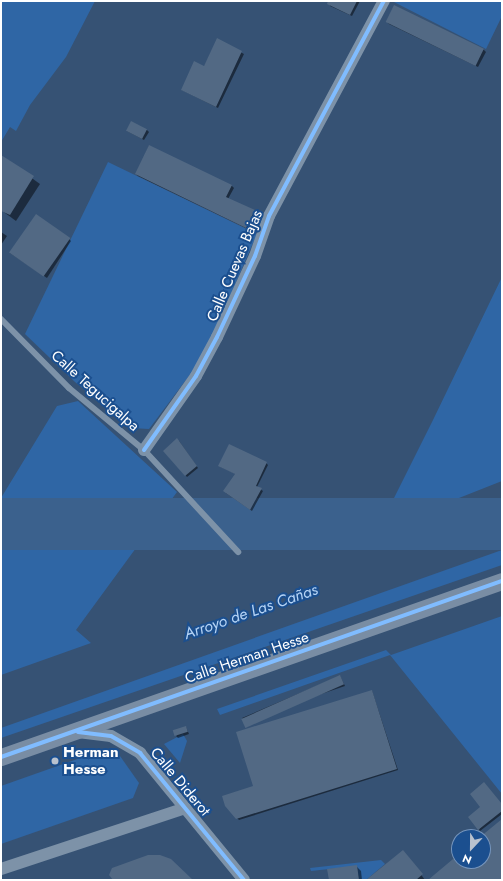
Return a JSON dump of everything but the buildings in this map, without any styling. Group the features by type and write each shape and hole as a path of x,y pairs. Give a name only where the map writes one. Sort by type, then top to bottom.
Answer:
{"main road":[{"name":"Calle Herman Hesse","path":"1,757 76,732 502,581"}],"street":[{"name":"Calle Cuevas Bajas","path":"144,450 196,376 217,337 255,256 269,216 384,1"},
{"name":"Calle Diderot","path":"76,732 111,736 140,753 244,880"},
{"path":"1,869 185,808"}],"lane":[{"name":"Calle Tegucigalpa","path":"1,319 69,388 144,450 238,552"}],"shaded area":[{"path":"1,1 95,1 66,57 30,105 16,131 10,127 1,142"},
{"path":"392,1 502,1 502,16 486,49"},
{"path":"108,162 257,234 214,333 192,372 149,429 131,428 75,382 25,334"},
{"path":"502,277 502,481 378,530 433,420"},
{"path":"78,401 177,492 76,630 91,643 1,675 1,498 57,406"},
{"path":"502,550 502,565 1,738 1,728"},
{"path":"502,616 502,794 390,655 220,715 217,709 386,650 391,655"},
{"path":"183,734 187,741 180,763 164,744"},
{"path":"100,751 120,756 139,783 133,798 1,844 1,786"},
{"path":"381,860 385,864 366,880 359,880 357,866 311,871 310,868"}],"water":[{"path":"1,498 502,498 502,550 1,550"}],"cycle path":[{"path":"144,450 196,376 217,337 255,256 269,216 384,1"},
{"path":"1,757 502,581"},
{"path":"78,732 111,736 140,753 244,880"}],"place":[{"name":"Herman Hesse","path":"55,761"}],"water label":[{"name":"Arroyo de Las Cañas","path":"251,612"}]}
